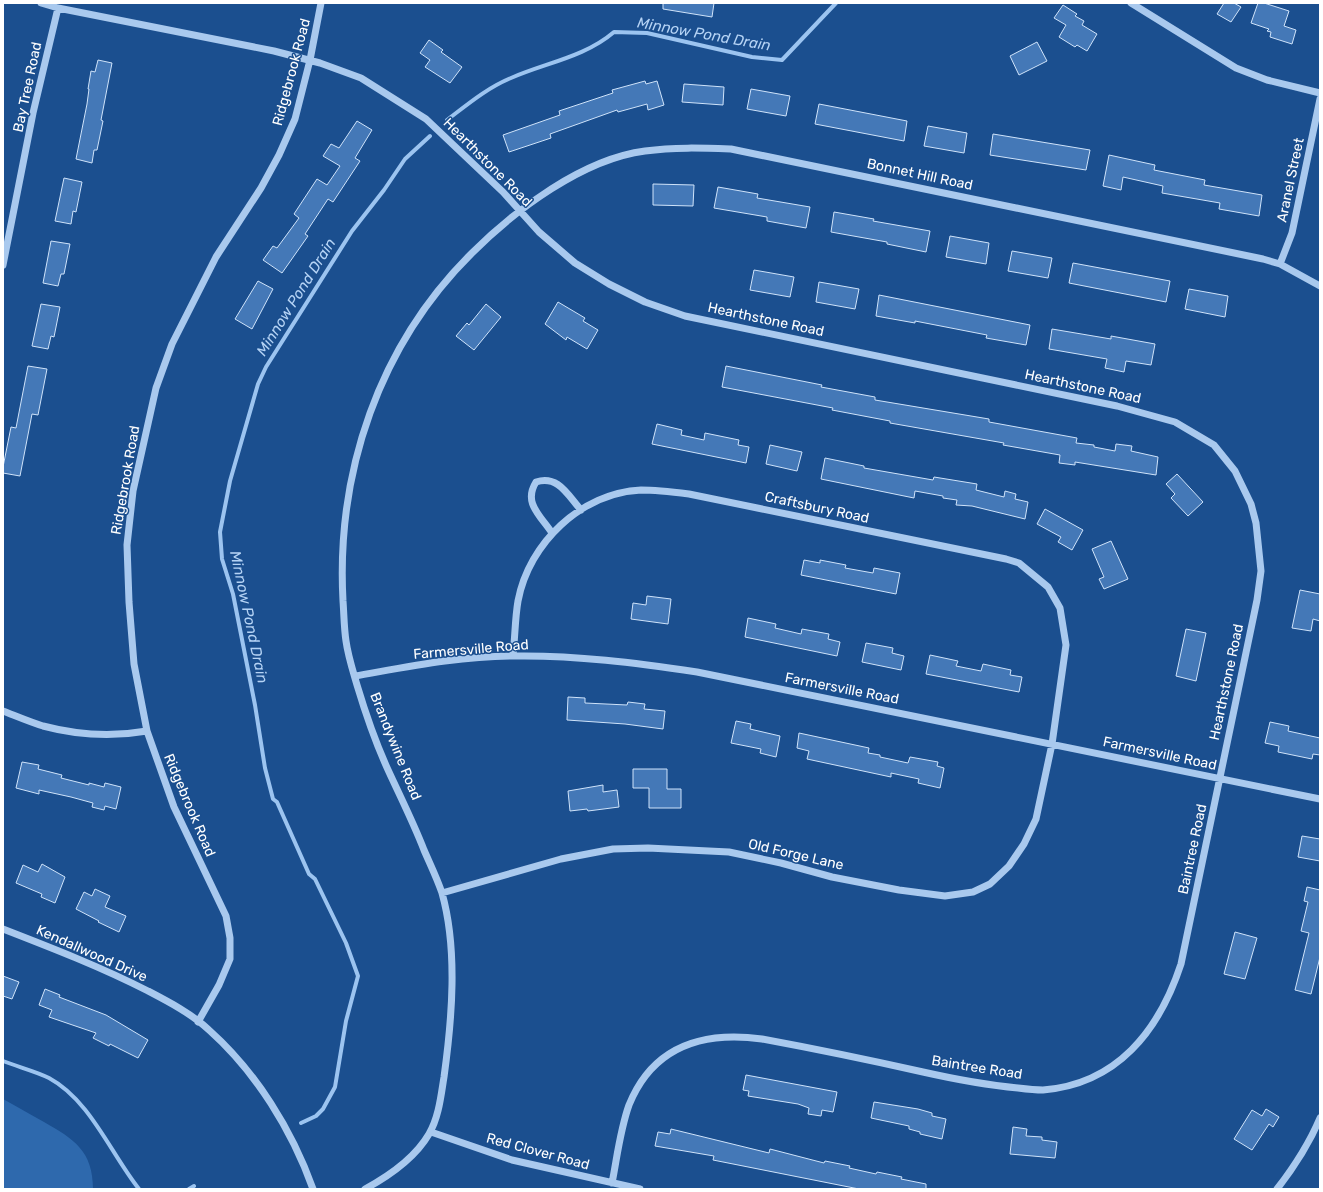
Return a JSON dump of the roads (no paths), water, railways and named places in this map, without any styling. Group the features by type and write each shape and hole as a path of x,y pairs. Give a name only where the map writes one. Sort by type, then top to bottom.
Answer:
{"street":[{"name":"Hearthstone Road","path":"41,3 58,8 274,51 310,60 361,78 426,119 462,151 520,211 538,232 575,263 609,284 645,302 685,316 1117,406 1175,422 1214,445 1235,471 1251,504 1256,523 1261,571 1257,600 1220,778"},
{"name":"Ridgebrook Road","path":"198,1022 219,985 230,959 230,938 226,916 174,806 146,731 134,664 129,602 127,545 133,491 156,388 172,344 216,256 261,188 280,155 295,119 310,60 322,3"},
{"path":"1131,3 1236,68 1268,80 1320,93"},
{"name":"Bay Tree Road","path":"3,265 33,113 58,8"},
{"name":"Aranel Street","path":"1280,264 1292,233 1320,99"},
{"name":"Bonnet Hill Road","path":"520,211 564,181 603,162 641,151 685,147 731,149 1263,259 1280,264 1320,286"},
{"name":"Brandywine Road","path":"365,1189 380,1181 403,1164 431,1132 440,1102 451,1013 450,937 442,893 412,820 389,772 368,722 346,642 343,588 343,546 347,502 356,460 367,422 384,378 425,307 455,270 520,211"},
{"path":"552,534 530,502 530,492 536,482 546,479 556,483 581,510"},
{"name":"Craftsbury Road","path":"512,656 518,601 526,575 534,557 552,534 581,510 605,497 640,490 690,494 1006,559 1019,563 1048,587 1060,608 1066,645 1052,744"},
{"name":"Farmersville Road","path":"355,676 419,665 512,656 613,660 697,672 1320,799"},
{"path":"3,711 43,726 82,733 121,735 146,731"},
{"name":"Old Forge Lane","path":"442,893 561,859 613,849 648,848 729,852 781,863 832,877 899,890 945,896 973,892 990,884 1009,866 1024,844 1036,819 1052,744"},
{"name":"Baintree Road","path":"612,1183 624,1122 629,1106 640,1083 653,1067 673,1051 694,1043 738,1036 762,1039 970,1082 1041,1090 1063,1087 1093,1078 1114,1065 1137,1045 1157,1020 1172,990 1181,964 1220,778"},
{"name":"Kendallwood Drive","path":"3,929 106,970 176,1006 209,1030 246,1069 270,1102 288,1134 313,1189"},
{"path":"1277,1189 1294,1167 1314,1132 1320,1118"},
{"name":"Red Clover Road","path":"431,1132 512,1160 640,1189"}],"waterway":[{"name":"Minnow Pond Drain","path":"447,120 478,97 502,82 578,54 603,41 614,32 647,33 752,57 782,60 836,3"},
{"name":"Minnow Pond Drain","path":"301,1123 316,1116 323,1109 335,1087 346,1021 358,976 346,943 315,879 309,874 277,802 273,799 265,768 255,705 233,594 222,559 220,532 230,481 258,384 266,367 352,231 384,190 405,159 430,136"},
{"name":"Minnow Pond Drain","path":"3,1061 49,1078 76,1100 99,1129 139,1189"},
{"name":"Minnow Pond Drain","path":"189,1189 194,1186"}]}
